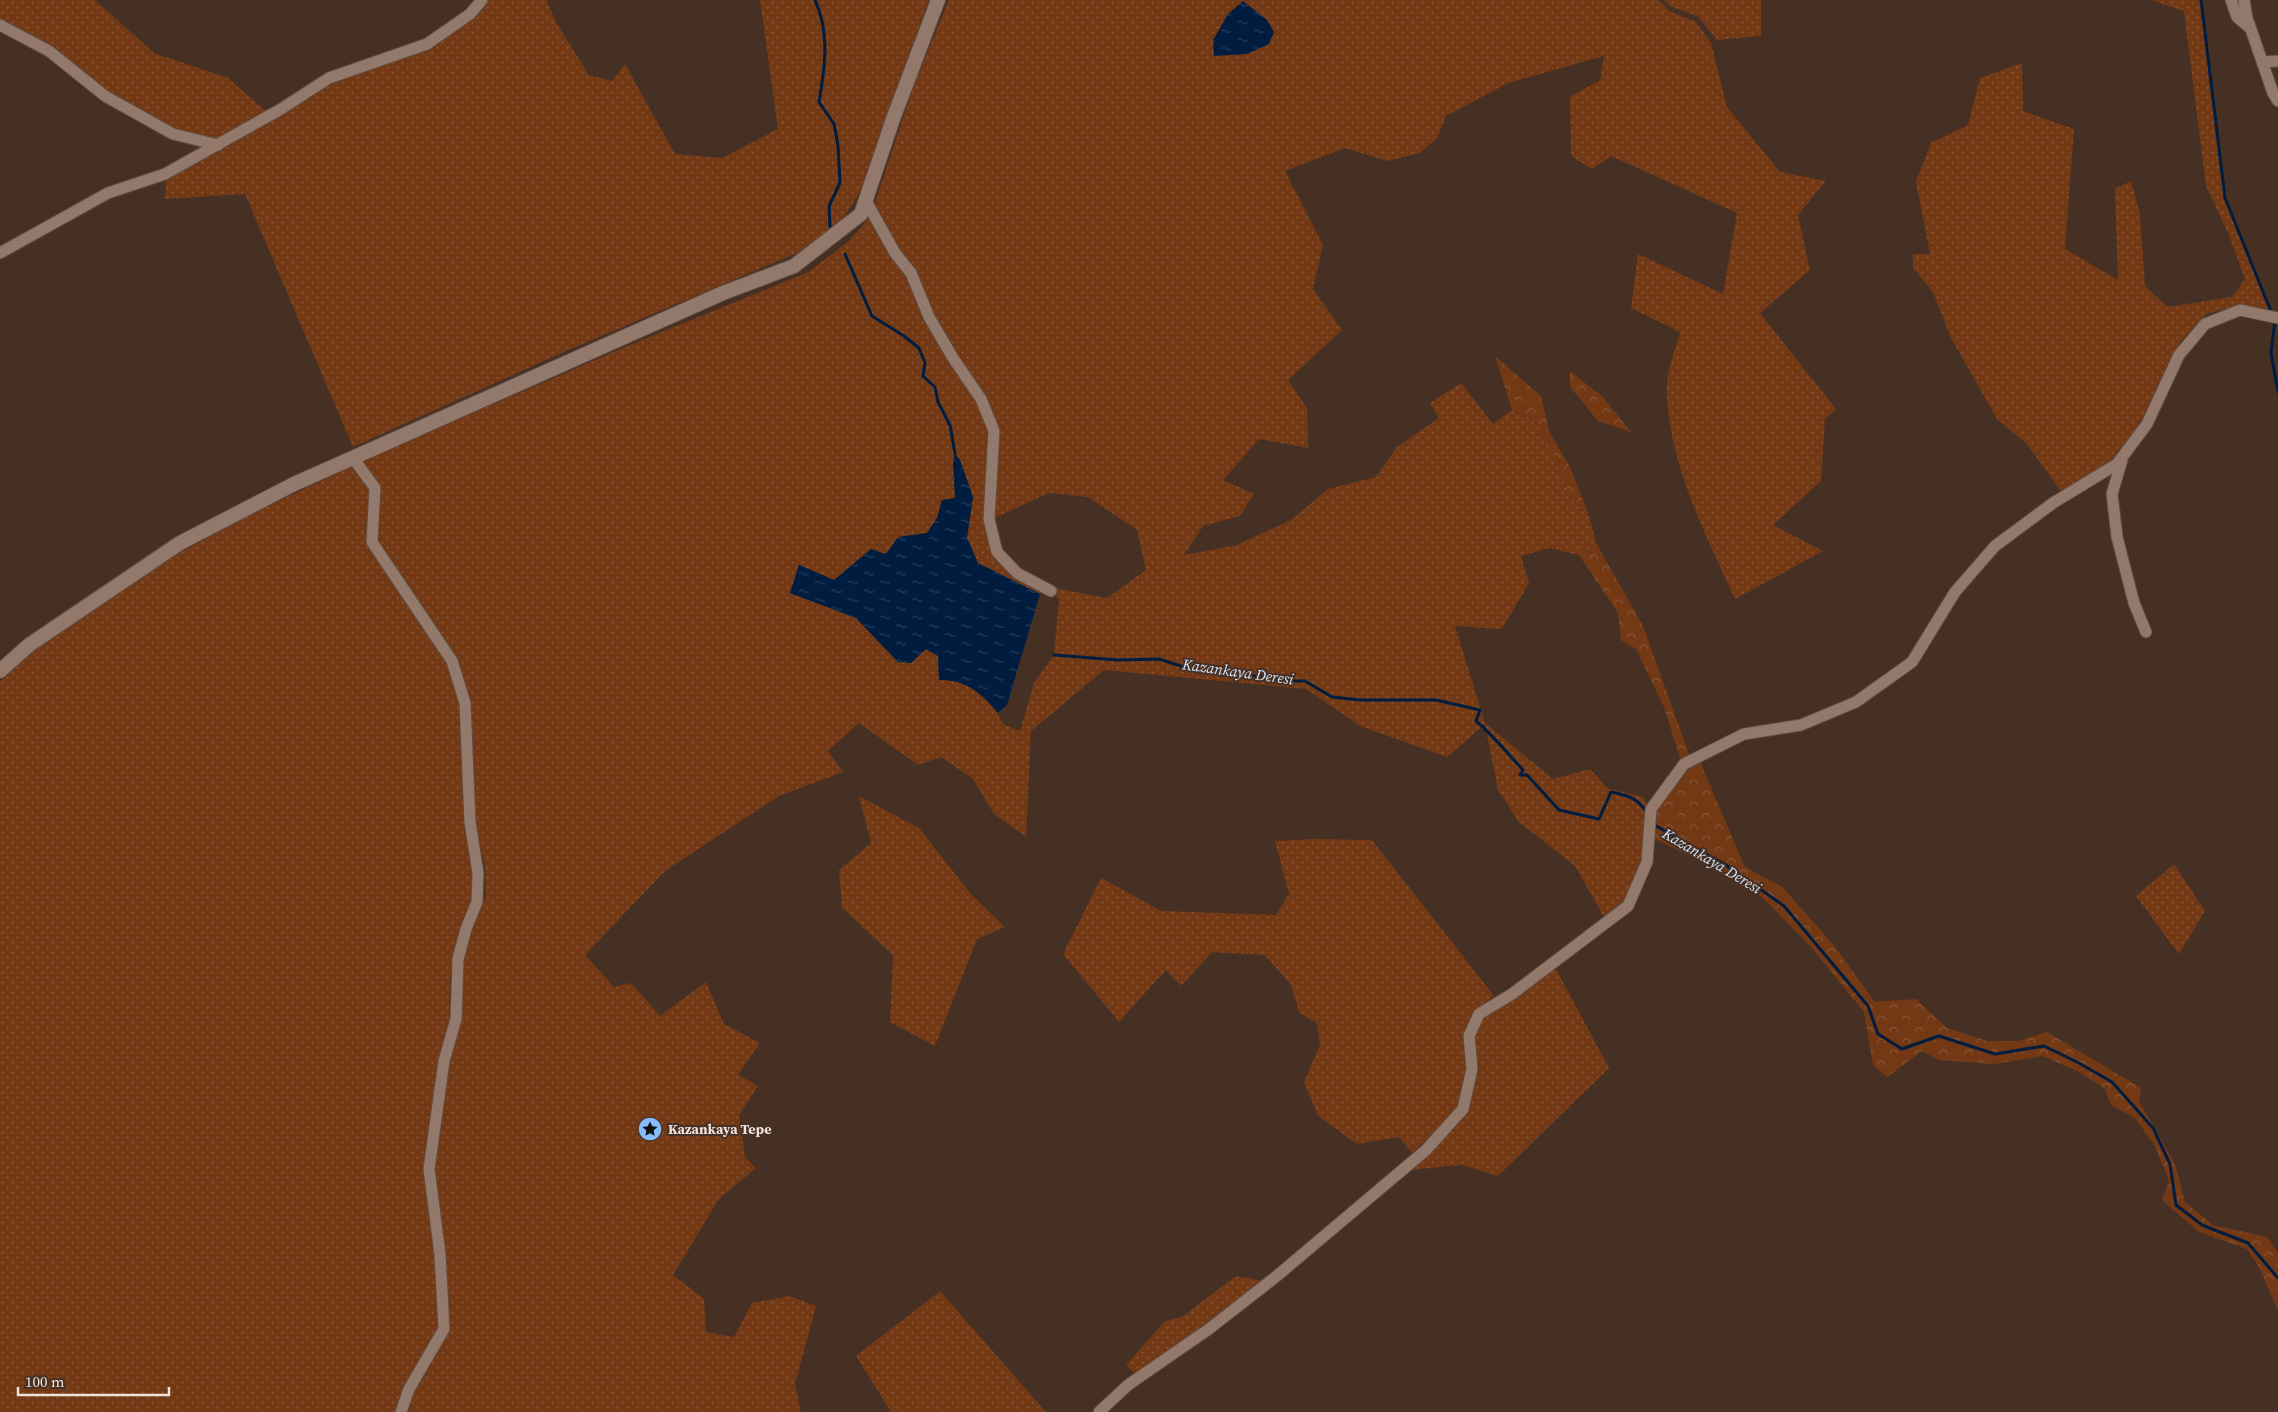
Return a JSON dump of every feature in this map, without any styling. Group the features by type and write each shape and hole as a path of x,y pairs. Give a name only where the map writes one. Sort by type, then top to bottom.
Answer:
{"street":[{"path":"0,254 108,193 165,174 281,109 329,78 426,44 470,14 482,0"},
{"path":"0,671 28,645 180,543 294,484 723,293 794,266 861,214 893,119 938,0"},
{"path":"2231,0 2237,17 2251,29"},
{"path":"2244,0 2251,29 2273,93 2278,102"},
{"path":"0,25 50,51 105,96 174,134 218,145"},
{"path":"2263,62 2278,62"},
{"path":"866,201 895,253 911,273 929,317 953,358 981,399 994,432 989,519 997,552 1017,573 1051,591"},
{"path":"1099,1412 1128,1385 1209,1329 1278,1274 1426,1150 1463,1109 1472,1069 1469,1036 1479,1014 1512,994 1628,906 1647,862 1651,809 1684,764 1744,734 1801,725 1856,702 1912,662 1955,592 1995,546 2053,503 2117,464 2147,424 2179,355 2205,324 2240,310 2278,318"},
{"path":"2123,456 2112,494 2117,537 2134,603 2146,632"},
{"path":"353,458 375,488 372,542 452,661 465,703 470,822 478,873 477,902 466,930 458,959 456,1019 444,1061 429,1169 440,1254 444,1329 409,1389 401,1412"}],"green space":[{"path":"0,0 95,0 154,53 228,78 267,112 217,140 177,130 108,93 0,21"},
{"path":"485,0 546,0 557,24 589,75 612,81 625,64 675,154 722,158 778,129 760,0 929,0 878,138 864,184 838,225 799,252 566,351 353,447 245,194 165,199 166,180 336,79 410,55"},
{"path":"949,0 1659,0 1669,11 1696,22 1711,43 1727,107 1780,172 1826,181 1798,215 1810,270 1760,313 1836,409 1825,419 1821,481 1773,525 1823,551 1735,599 1700,522 1680,467 1668,411 1667,384 1670,364 1680,332 1631,308 1638,254 1723,294 1737,213 1611,156 1592,169 1571,156 1570,97 1600,80 1604,56 1508,83 1446,116 1437,138 1420,153 1387,161 1345,148 1285,171 1323,245 1313,289 1342,330 1288,380 1307,408 1308,448 1259,439 1223,480 1254,494 1240,516 1203,526 1184,555 1237,545 1291,520 1328,489 1376,477 1397,447 1439,418 1430,403 1461,383 1493,424 1512,410 1534,420 1560,469 1566,494 1589,516 1596,543 1579,555 1549,548 1521,556 1529,583 1502,629 1455,626 1485,723 1553,779 1590,769 1607,788 1643,797 1648,807 1643,862 1625,904 1605,919 1575,866 1519,822 1498,790 1485,724 1447,757 1360,726 1306,689 1104,670 1031,731 1026,837 994,814 973,779 941,757 918,765 859,723 828,751 843,772 779,796 665,871 585,955 614,987 631,983 660,1016 706,982 724,1024 760,1043 738,1075 758,1086 739,1115 745,1157 756,1168 719,1199 673,1275 704,1299 706,1332 734,1337 752,1303 790,1296 816,1306 795,1384 801,1412 405,1412 414,1388 439,1350 449,1328 434,1168 448,1063 461,1012 463,956 486,896 485,866 474,820 471,699 451,649 377,541 381,487 362,461 625,347 809,272 850,240 869,218 892,258 906,275 929,326 978,401 991,432 985,521 994,553 1015,576 1042,589 1040,594 978,563 967,538 973,497 960,460 955,454 953,462 955,499 942,500 937,518 927,533 898,537 886,555 871,549 834,580 799,565 790,593 856,618 898,662 911,663 926,649 938,656 939,680 953,679 970,687 990,703 1003,724 1020,731 1034,683 1054,655 1059,599 1050,587 1107,598 1146,570 1137,530 1088,497 1049,493 992,519 998,431 985,396 954,354 931,314 915,269 900,249 875,203 915,82"},
{"path":"1664,0 1761,0 1761,36 1717,40 1699,17 1670,6"},
{"path":"2151,0 2201,0 2225,198 2272,313 2239,306 2206,314 2180,342 2143,417 2117,456 2072,486 2061,491 2026,443 1997,419 1950,336 1933,292 1913,268 1913,254 1930,254 1916,182 1931,143 1968,125 1980,78 2022,63 2023,111 2074,129 2065,249 2118,280 2115,189 2131,181 2140,214 2145,286 2167,307 2232,297 2245,279 2229,235 2206,186 2184,11"},
{"path":"1495,356 1541,396 1549,431 1570,467 1589,516 1566,494 1560,469 1534,420 1512,410"},
{"path":"1570,371 1603,397 1631,432 1598,421 1570,387"},
{"path":"352,466 372,490 368,546 447,662 462,710 474,871 471,899 454,955 450,981 449,1030 432,1127 438,1327 396,1412 0,1412 0,682 44,642 159,564 256,512"},
{"path":"1596,543 1643,626 1689,754 1681,761 1664,707 1636,649 1621,640 1618,613 1579,555"},
{"path":"1700,762 1745,867 1782,887 1832,943 1875,1002 1916,999 1947,1028 1987,1041 2018,1041 2047,1032 2141,1088 2139,1101 2175,1164 2185,1202 2213,1225 2267,1237 2278,1253 2278,1310 2259,1267 2247,1249 2199,1232 2162,1200 2169,1181 2155,1146 2135,1118 2111,1105 2105,1089 2079,1072 2043,1056 1994,1064 1939,1060 1922,1051 1887,1077 1873,1065 1864,1012 1811,947 1762,897 1702,862 1653,838 1655,811 1686,769"},
{"path":"859,796 919,828 970,893 1005,927 977,939 935,1046 890,1022 893,955 842,908 839,870 871,843"},
{"path":"1314,839 1372,840 1494,996 1473,1011 1462,1037 1466,1070 1459,1108 1412,1153 1399,1137 1357,1144 1318,1116 1304,1082 1320,1045 1317,1023 1299,1012 1291,985 1265,955 1212,952 1181,986 1166,970 1119,1022 1063,954 1101,878 1161,911 1276,915 1289,894 1275,841"},
{"path":"2174,864 2205,911 2179,954 2136,896"},
{"path":"1556,969 1609,1068 1498,1176 1462,1165 1410,1170 1467,1112 1479,1071 1474,1038 1482,1018"},
{"path":"1236,1276 1263,1281 1204,1328 1136,1374 1126,1365 1165,1321 1182,1317"},
{"path":"940,1291 1046,1412 891,1412 856,1356"}],"water":[{"path":"1243,1 1267,20 1274,32 1269,44 1247,54 1214,56 1213,40 1228,14"},
{"path":"955,454 960,460 973,497 967,538 978,563 1040,594 1007,705 998,713 973,689 957,682 939,680 938,656 926,649 911,663 898,662 856,618 790,593 799,565 834,580 871,549 886,554 898,537 927,533 937,518 942,500 955,498 953,462"}],"waterway":[{"path":"815,0 823,25 825,50 819,102 834,124 838,145 840,183 829,206 830,227"},
{"path":"2201,0 2225,198 2272,314"},
{"path":"845,254 872,316 919,348 925,363 923,376 935,387 938,402 950,425 955,454"},
{"path":"2275,319 2271,353 2278,392"},
{"name":"Kazankaya Deresi","path":"1054,655 1118,660 1159,659 1190,669 1241,676 1260,676 1284,681 1305,681 1332,697 1360,700 1436,700 1480,710 1476,721 1523,770 1520,775 1527,775 1559,810 1599,819 1611,792 1632,798 1648,814"},
{"name":"Kazankaya Deresi","path":"1654,823 1656,826 1726,865 1784,906 1868,1006 1878,1034 1902,1049 1939,1036 1995,1054 2044,1046 2112,1082 2153,1128 2170,1164 2176,1205 2202,1225 2248,1243 2278,1278"}],"place":[{"name":"Kazankaya Tepe","path":"650,1129"}]}
